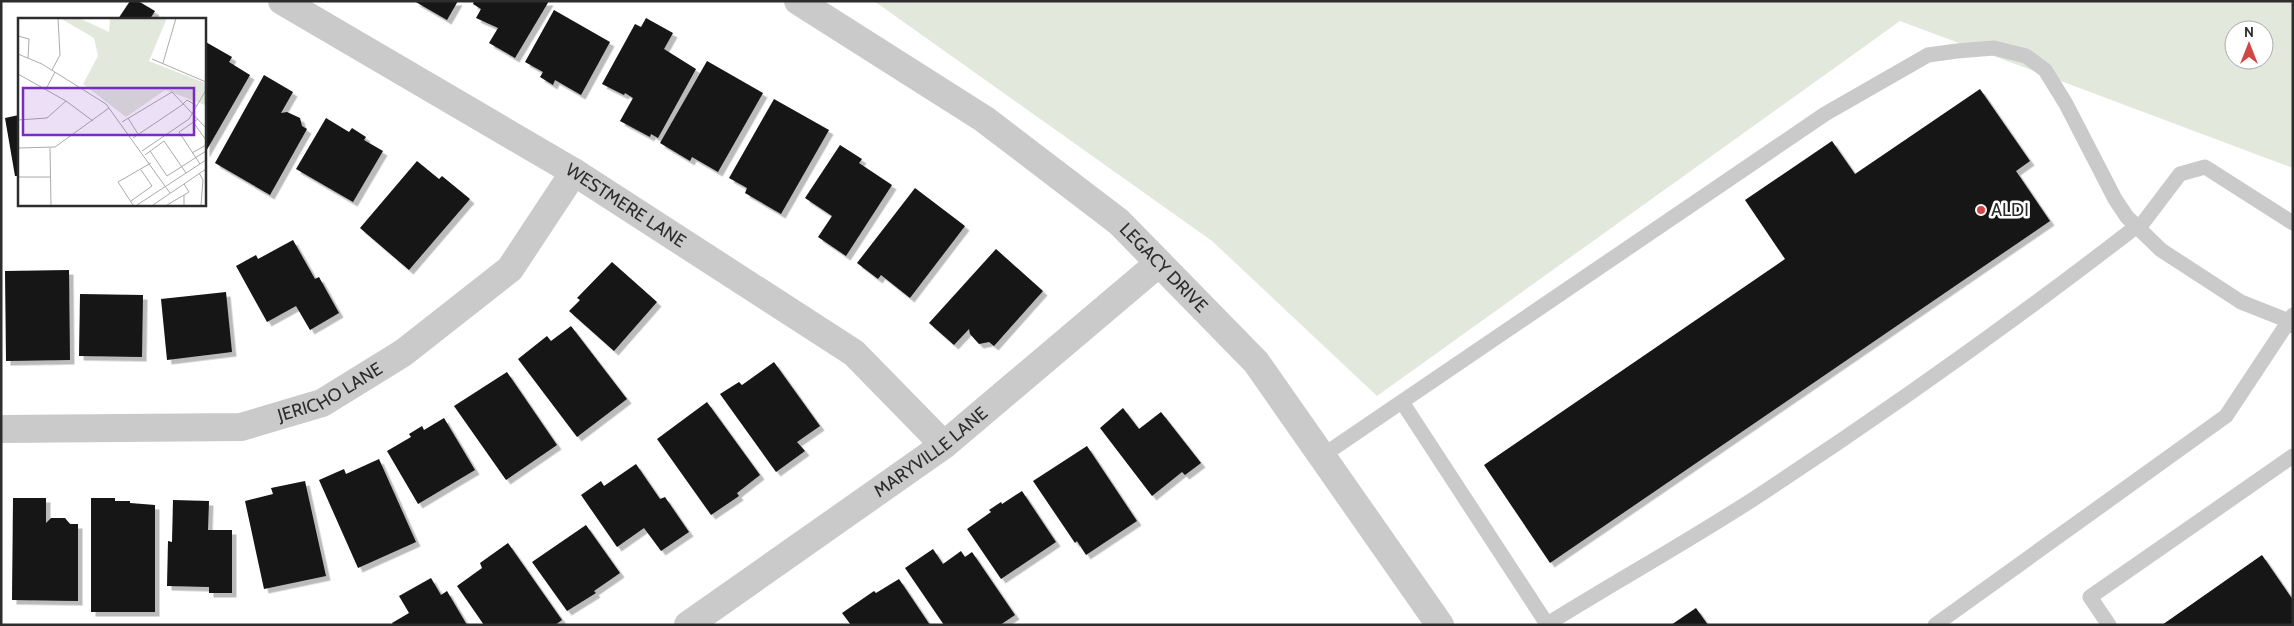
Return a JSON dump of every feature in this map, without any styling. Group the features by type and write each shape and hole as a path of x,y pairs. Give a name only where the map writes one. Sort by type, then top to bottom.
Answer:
{"street":[{"name":"LEGACY DRIVE","path":"798,1 984,119 1119,222 1256,362 1440,625"},
{"name":"WESTMERE LANE","path":"298,5 574,172 854,353 944,445"},
{"name":"JERICHO LANE","path":"1,429 241,427 322,403 403,353 510,269 574,172"},
{"name":"MARYVILLE LANE","path":"688,625 944,445 1159,263"}],"lane":[{"path":"1322,456 1825,114 1928,55 1994,48 2026,56 2045,70 2066,104 2115,199 2127,217 2162,250 2241,302 2292,321 2226,416 1935,625"},
{"path":"1402,402 1546,624 1770,488 1922,385 2049,294 2138,227 2180,174 2205,167 2293,223"},
{"path":"2108,625 2090,597 2291,461"}],"shaded area":[{"path":"874,1 2293,1 2293,168 1900,21 1377,396 1212,241"}],"building":[{"path":"130,1 138,1 155,11 151,18 119,18"},
{"path":"414,1 458,1 447,20"},
{"path":"474,1 549,1 515,58 489,43 498,28 476,18 481,9 473,4"},
{"path":"554,10 610,42 581,95 555,80 553,85 540,77 543,72 525,62"},
{"path":"646,18 673,33 664,49 696,69 658,138 651,134 650,137 620,121 633,98 602,84 635,24 641,27"},
{"path":"205,42 232,57 229,62 250,75 205,153"},
{"path":"707,61 763,93 718,172 692,157 690,161 660,143"},
{"path":"264,75 293,92 281,113 287,112 300,118 302,126 307,129 270,195 215,163"},
{"path":"1980,89 2030,161 2016,171 2050,221 1550,563 1484,465 1785,259 1745,200 1832,141 1855,174"},
{"path":"774,99 829,130 781,214 745,193 747,188 729,178"},
{"path":"18,115 18,176 15,176 5,118"},
{"path":"326,118 349,132 352,128 366,137 364,140 383,151 353,202 296,169"},
{"path":"840,145 862,159 859,163 892,185 846,256 818,237 832,216 805,198"},
{"path":"417,161 439,179 442,176 470,199 409,270 360,228"},
{"path":"915,188 965,226 910,298 881,275 878,279 857,263"},
{"path":"293,240 315,279 319,277 339,313 310,330 296,306 267,322 236,266 256,255 258,259"},
{"path":"996,249 1043,291 994,346 989,342 979,344 970,334 969,329 954,345 929,323"},
{"path":"612,262 657,302 614,351 569,311 580,300 577,298"},
{"path":"69,270 70,360 6,361 5,271"},
{"path":"226,292 232,352 167,360 161,299"},
{"path":"80,294 143,295 142,357 79,356"},
{"path":"571,326 627,399 577,437 518,359 547,336 551,341"},
{"path":"774,362 820,426 797,442 805,451 776,472 720,394 739,382 742,385"},
{"path":"507,372 557,445 506,480 454,406"},
{"path":"707,402 760,475 737,493 739,496 711,515 657,439"},
{"path":"1123,408 1139,429 1161,412 1201,463 1185,475 1182,472 1152,496 1100,428"},
{"path":"444,418 475,470 418,504 387,451 411,437 409,434 422,426 424,430"},
{"path":"1087,446 1137,521 1086,555 1077,541 1075,543 1033,481"},
{"path":"379,459 416,542 358,568 319,480 344,469 346,474"},
{"path":"636,464 660,499 665,497 689,532 661,551 644,528 617,547 581,495 601,481 604,486"},
{"path":"305,481 326,576 264,589 245,501 273,494 271,488"},
{"path":"1022,491 1056,542 1001,579 967,529 991,512 989,510"},
{"path":"13,498 46,498 46,523 51,518 65,518 70,524 78,524 78,601 12,600"},
{"path":"91,498 115,498 115,501 155,505 155,612 91,612"},
{"path":"173,500 209,501 208,530 232,530 232,593 209,593 209,587 167,586 168,541 172,542"},
{"path":"586,525 620,573 594,591 596,593 567,611 532,562"},
{"path":"508,543 562,620 555,625 484,625 457,586 482,568 480,563"},
{"path":"933,549 943,564 961,551 965,557 972,552 1015,615 1000,625 944,625 905,568"},
{"path":"2262,555 2293,600 2293,625 2162,625"},
{"path":"431,578 441,595 447,591 467,625 393,625 392,623 409,613 399,596"},
{"path":"899,579 930,625 851,625 842,613 874,591 876,593"},
{"path":"1696,608 1708,625 1671,625"}],"place":[{"name":"ALDI","path":"1981,210"}]}
